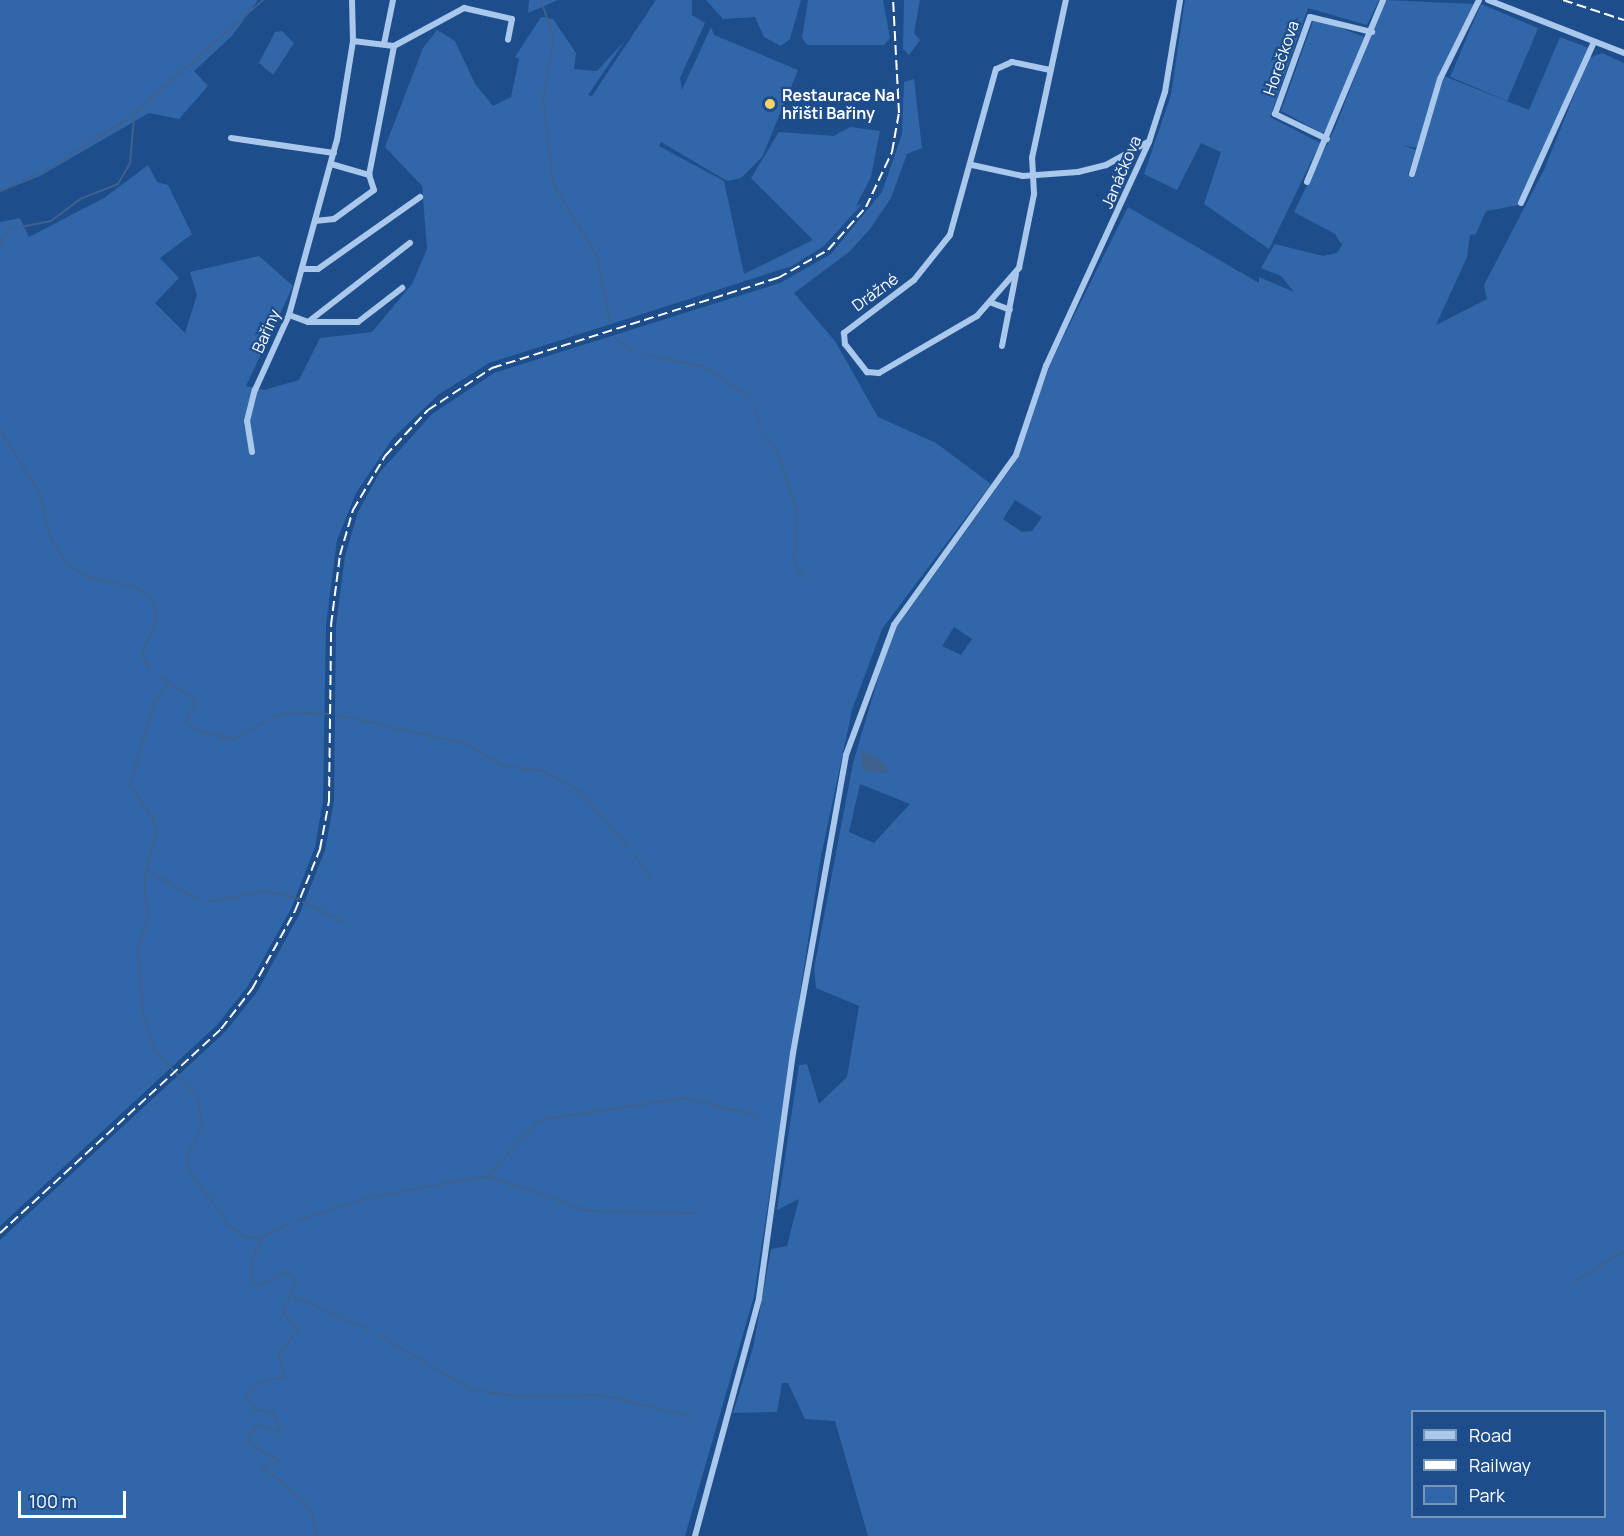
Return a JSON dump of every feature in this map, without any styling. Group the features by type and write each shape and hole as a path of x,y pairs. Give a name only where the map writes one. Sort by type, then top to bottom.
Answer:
{"street":[{"name":"Bařiny","path":"252,452 247,421 255,390 289,315 334,153 353,41 352,0"},
{"path":"384,44 393,0"},
{"path":"464,8 466,0"},
{"name":"Drážné","path":"1002,346 1034,194 1032,175 1050,70 1066,0"},
{"name":"Janáčkova","path":"695,1536 759,1298 793,1053 846,755 889,634 1010,465 1056,345 1149,142 1166,86 1180,0"},
{"path":"1307,183 1372,32 1383,0"},
{"path":"1412,174 1440,79 1479,0"},
{"path":"1488,0 1624,53"},
{"path":"353,41 394,46 464,8 512,18 508,40"},
{"name":"Horečkova","path":"1327,139 1275,114 1310,17 1372,32"},
{"path":"1521,203 1594,42"},
{"path":"315,221 334,219 374,190 369,175 394,46"},
{"name":"Drážné","path":"1016,273 993,303 879,373 860,368 844,340 849,327 933,260 956,222 996,69 1012,62 1050,70"},
{"path":"231,138 334,153"},
{"path":"972,165 1032,175 1091,170 1149,142"},
{"path":"331,164 369,175"},
{"path":"302,269 318,269 420,197"},
{"path":"308,322 410,243"},
{"path":"289,315 308,322 358,322 402,288"},
{"path":"993,303 1010,310"}],"green space":[{"path":"0,0 258,0 232,36 194,71 208,86 179,119 149,113 40,176 0,192"},
{"path":"529,0 558,0 528,13"},
{"path":"656,0 692,0 692,15 705,23 680,78 682,90 711,27 714,35 798,70 762,157 741,178 727,181 661,142 659,146 724,181 744,274 813,240 751,178 779,132 834,136 850,127 880,131 871,177 856,206 862,204 824,246 792,266 489,363 438,395 393,438 356,493 337,540 326,625 323,801 315,847 291,909 248,986 217,1025 0,1226 0,222 20,218 29,237 104,198 148,165 157,182 168,185 192,234 160,258 179,278 155,303 185,333 197,295 190,272 259,256 293,286 246,386 264,390 299,380 320,338 372,332 412,284 427,249 422,186 385,147 423,48 437,30 455,41 475,84 493,106 511,97 519,59 515,57 541,17 553,19 576,53 574,69 597,71 624,42 588,95 592,96"},
{"path":"706,0 801,0 790,39 781,46 764,37 755,17 723,19"},
{"path":"808,0 883,0 890,38 884,45 807,45 802,38"},
{"path":"904,0 920,0 914,33 920,40 909,55 903,49"},
{"path":"1185,0 1379,0 1367,25 1308,8 1270,117 1320,143 1269,249 1204,204 1221,152 1201,143 1177,190 1144,174 1171,95"},
{"path":"1385,0 1474,4 1437,80 1417,148 1402,145 1416,150 1408,174 1414,176 1444,76 1529,110 1560,37 1589,48 1519,205 1486,211 1476,234 1470,235 1467,257 1436,325 1487,299 1484,285 1544,170 1589,58 1602,53 1624,63 1624,1536 868,1536 835,1421 805,1419 788,1383 782,1383 777,1412 733,1413 753,1348 771,1249 787,1246 799,1199 777,1210 799,1065 807,1064 819,1104 847,1077 859,1006 816,988 814,969 853,763 891,635 1014,464 1051,362 1128,207 1259,283 1259,277 1294,292 1281,276 1261,268 1275,244 1323,256 1337,253 1342,245 1335,234 1294,212 1335,128","holes":["1015,500 1042,517 1032,531 1022,532 1003,519","954,627 972,639 961,655 942,646","860,784 910,804 874,843 849,832"]},
{"path":"1481,4 1538,28 1507,101 1450,77"},
{"path":"1318,19 1364,37 1329,129 1322,133 1281,111 1313,21"},
{"path":"282,31 294,43 273,75 259,63 275,32"},
{"path":"914,79 922,148 907,154 891,198 870,229 849,252 794,293 835,341 878,417 936,443 991,484 882,629 852,710 821,856 754,1296 685,1536 0,1536 0,1240 225,1032 257,992 300,913 325,850 334,801 336,625 345,556 358,512 380,472 432,414 494,373 780,283 831,254 882,192 902,134 904,82"}],"shaded area":[{"path":"861,750 886,764 888,774 863,770"}],"waterway":[{"path":"0,191 43,172 126,120 263,0"},
{"path":"541,0 554,39 543,98 553,184 597,256 610,322"},
{"path":"0,245 9,229 51,221 80,199 118,184 130,163 134,116"},
{"path":"615,338 633,351"},
{"path":"645,355 703,366 749,397"},
{"path":"755,408 760,426"},
{"path":"0,430 39,492 49,533 66,564 88,577 136,587 154,600 157,619 142,654 150,669"},
{"path":"765,436 778,453 797,512 794,563 803,577"},
{"path":"160,677 168,682 154,704 130,784 153,819 156,833 144,879 148,918 138,948 143,1016 155,1050 198,1098 202,1127 186,1159 190,1172 229,1225 245,1237 261,1238 251,1265 253,1282 259,1285 287,1272 296,1281 283,1313 299,1330 279,1353 284,1377 258,1383 246,1397 255,1410 274,1412 280,1432 258,1424 248,1437 249,1444 281,1462 262,1466 301,1499 313,1515 316,1536"},
{"path":"168,682 196,700 186,721 198,731 234,739 265,721"},
{"path":"271,718 292,712 329,714"},
{"path":"338,715 467,744 503,766 543,771 578,790 627,845"},
{"path":"634,855 651,877"},
{"path":"147,870 198,900"},
{"path":"206,902 267,891 299,899"},
{"path":"303,902 346,923"},
{"path":"297,1220 376,1196 487,1176 540,1120 683,1098 756,1115"},
{"path":"487,1176 588,1211 696,1213"},
{"path":"262,1237 289,1224"},
{"path":"1575,1281 1624,1251"},
{"path":"294,1297 368,1329"},
{"path":"379,1335 472,1390 516,1396 602,1395 688,1416"}],"railway":[{"path":"0,1233 221,1029 252,989 295,911 320,849 329,801 331,625 340,555 353,510 385,456 428,410 492,368 778,278 828,250 866,207 892,152 899,113 893,0"},
{"path":"1563,0 1624,20"}],"place":[{"name":"Restaurace Na hřišti Bařiny","path":"770,104"}]}
